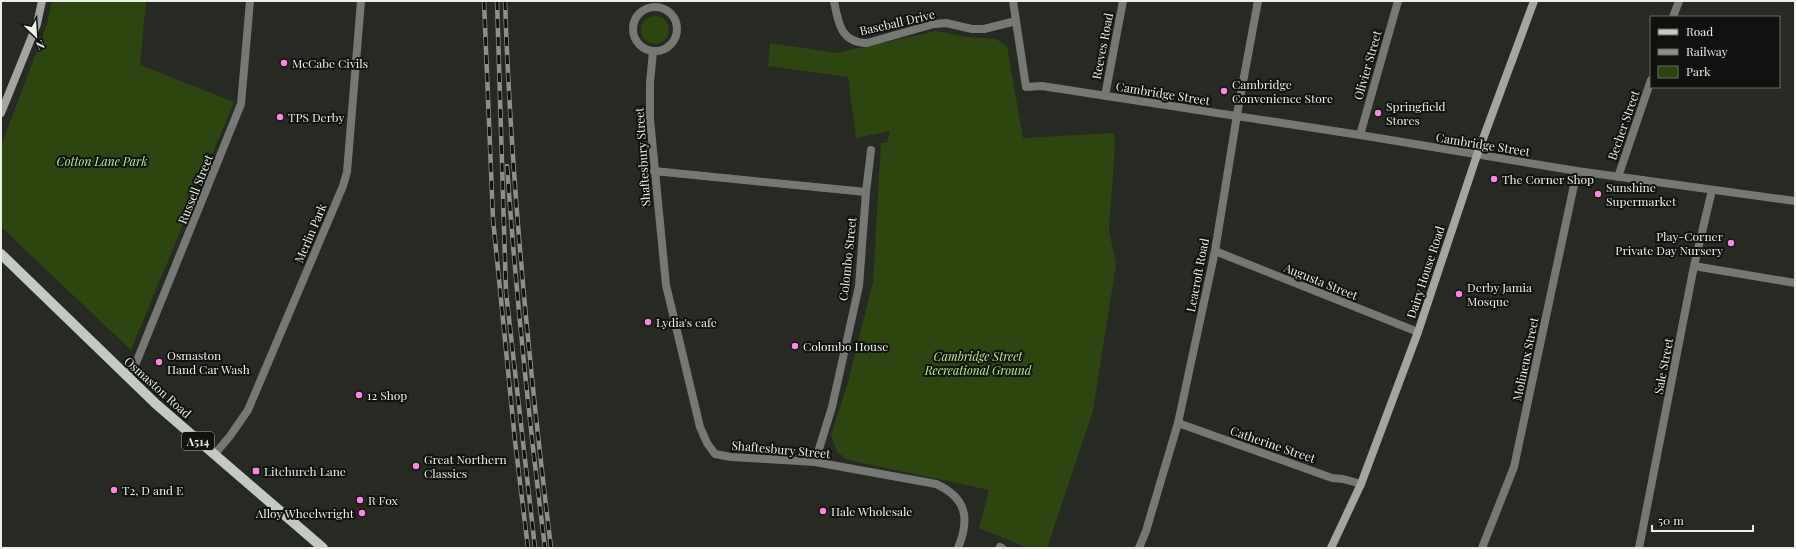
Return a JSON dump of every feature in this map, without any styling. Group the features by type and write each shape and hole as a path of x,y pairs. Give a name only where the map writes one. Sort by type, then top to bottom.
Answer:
{"main road":[{"name":"Osmaston Road","path":"1,254 126,376 214,455 323,548"}],"street":[{"path":"1,113 34,31 42,1"},
{"name":"Russell Street","path":"126,376 139,357 241,104 250,1"},
{"name":"Merlin Park","path":"214,455 230,436 248,410 343,186 347,172 362,1"},
{"path":"642,1 647,9"},
{"name":"Baseball Drive","path":"834,1 843,32 847,37 856,43 867,43 934,24 984,29 1016,21"},
{"path":"1013,1 1016,21"},
{"name":"Reeves Road","path":"1105,96 1123,1"},
{"name":"Leacroft Road","path":"1139,548 1146,531 1178,423 1215,251 1258,1"},
{"name":"Olivier Street","path":"1360,135 1398,1"},
{"name":"Dairy House Road","path":"1331,548 1361,484 1418,332 1477,155 1534,1"},
{"path":"1673,16 1678,1"},
{"path":"654,7 668,12 676,22 677,29 674,41 664,50 653,51 645,49 639,45 633,33 635,19 640,13 647,9 654,7"},
{"name":"Cambridge Street","path":"1016,21 1026,87 1042,86 1360,135 1578,171 1795,201"},
{"name":"Shaftesbury Street","path":"653,51 650,83 650,119 666,285 700,426 707,443 716,454 731,457 815,462 936,484 947,489 960,503 964,514 965,532 958,548"},
{"name":"Becher Street","path":"1618,177 1650,83"},
{"name":"Colombo Street","path":"815,462 832,407 859,286 866,192 871,150"},
{"path":"654,171 866,192"},
{"name":"Molineux Street","path":"1482,548 1514,467 1578,171"},
{"name":"Sale Street","path":"1639,548 1694,266 1712,190"},
{"name":"Augusta Street","path":"1215,251 1418,332"},
{"path":"1694,266 1795,283"},
{"name":"Catherine Street","path":"1178,423 1332,478 1343,479 1361,484"}],"green space":[{"name":"Cotton Lane Park","path":"52,1 146,1 140,65 234,102 131,350 1,227 1,146 47,24"},
{"path":"655,16 665,20 669,30 665,40 655,44 645,40 641,30 645,20"},
{"name":"Cambridge Street Recreational Ground","path":"936,31 968,37 996,39 1007,46 1023,138 1114,133 1115,145 1109,230 1116,264 1093,411 1047,548 1028,548 979,528 989,490 848,460 837,452 831,435 848,382 873,282 881,143 887,143 890,131 856,138 848,77 768,66 770,43 836,53"}],"railway":[{"path":"484,1 493,219 515,441 528,548"},
{"path":"497,1 506,292 535,548"},
{"path":"505,1 516,207 528,343 551,548"},
{"path":"507,166 523,357 545,548"}],"place":[{"name":"McCabe Civils","path":"284,63"},
{"name":"Cambridge Convenience Store","path":"1224,91"},
{"name":"Springfield Stores","path":"1378,113"},
{"name":"TPS Derby","path":"280,117"},
{"name":"The Corner Shop","path":"1494,179"},
{"name":"Sunshine Supermarket","path":"1598,194"},
{"name":"Play-Corner Private Day Nursery","path":"1731,243"},
{"name":"Derby Jamia Mosque","path":"1459,294"},
{"name":"Lydia's cafe","path":"648,322"},
{"name":"Colombo House","path":"795,346"},
{"name":"Osmaston Hand Car Wash","path":"159,362"},
{"name":"12 Shop","path":"359,395"},
{"name":"Great Northern Classics","path":"416,466"},
{"name":"Litchurch Lane","path":"256,471"},
{"name":"T2, D and E","path":"114,490"},
{"name":"R Fox","path":"360,500"},
{"name":"Hale Wholesale","path":"823,511"},
{"name":"Alloy Wheelwright","path":"362,513"}]}
